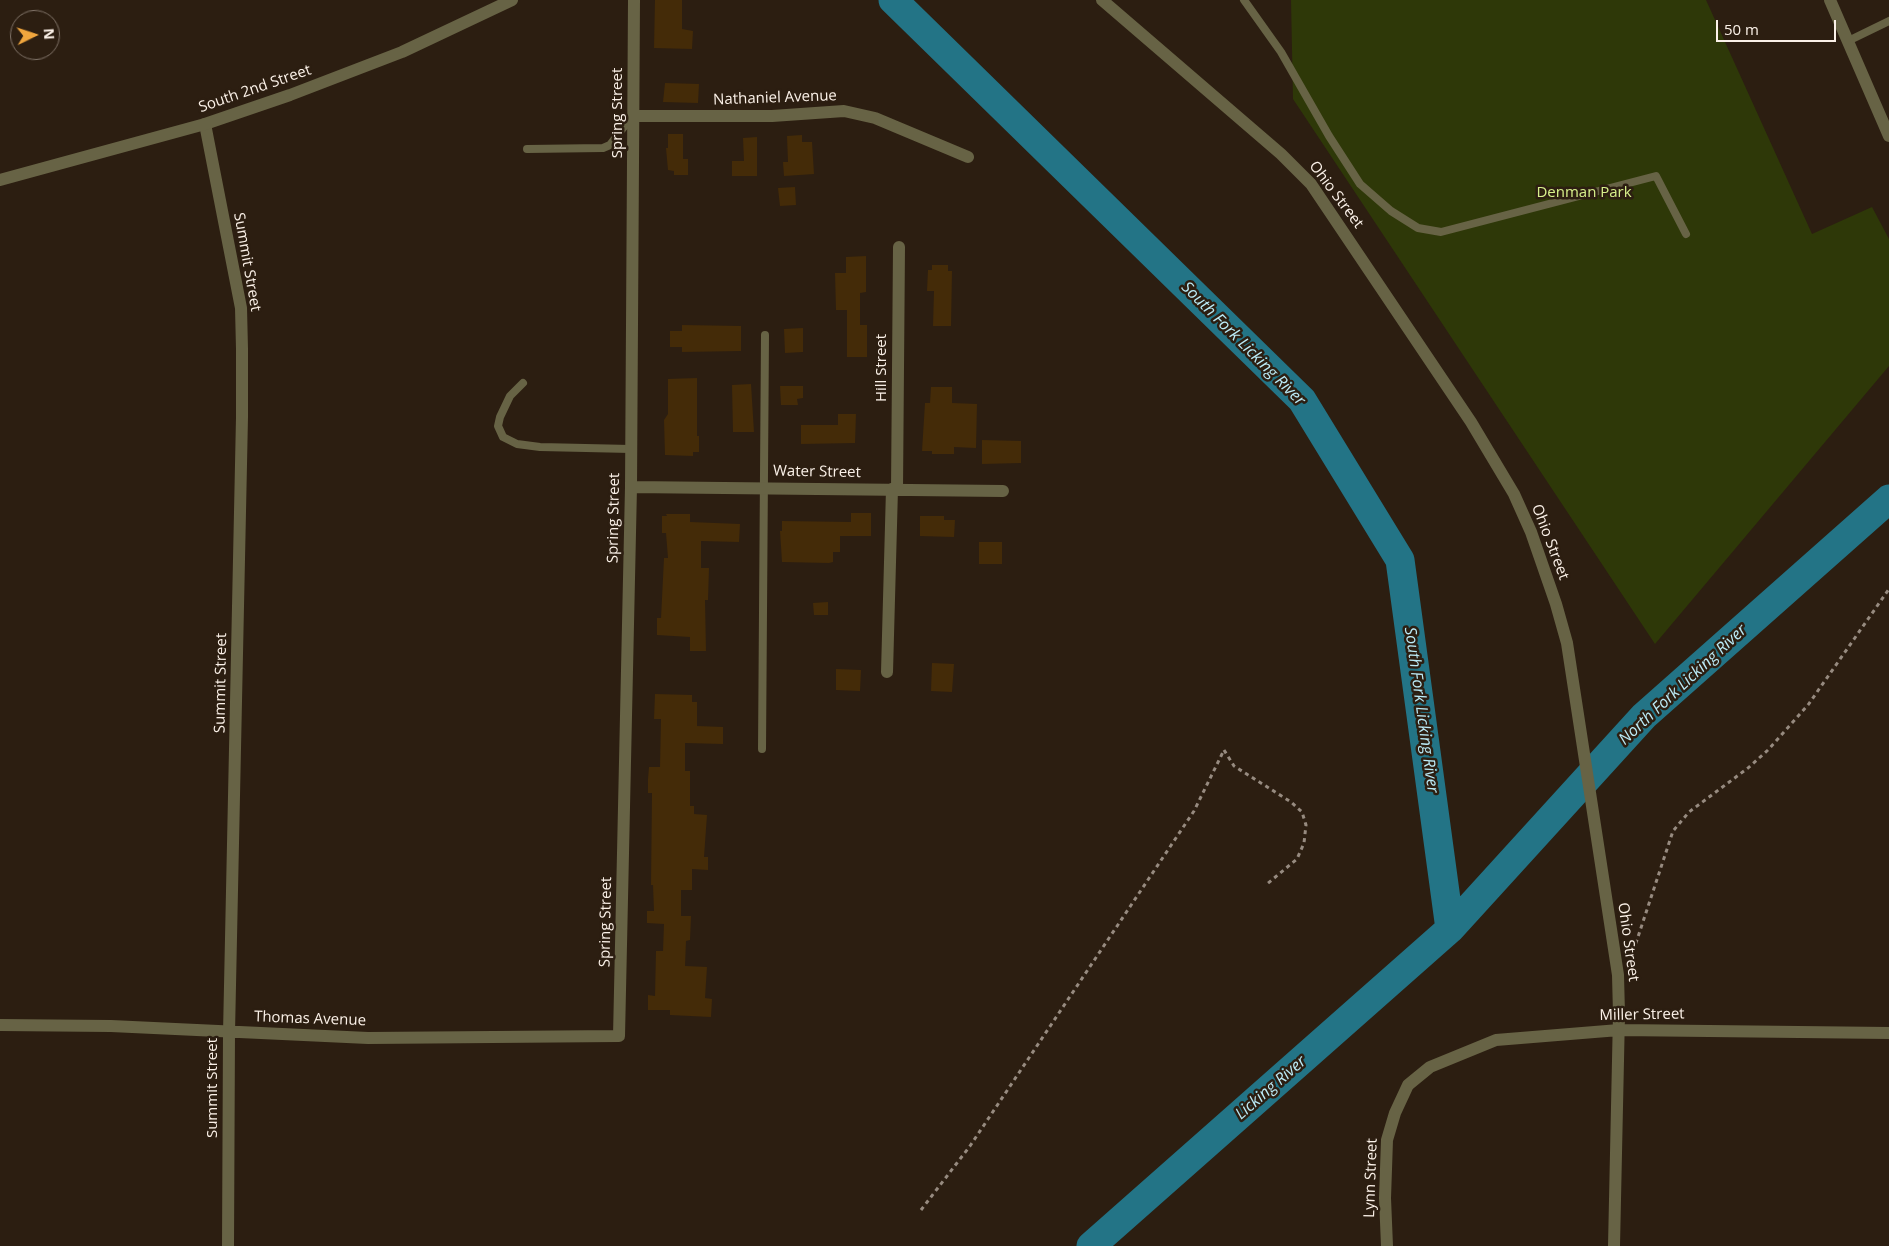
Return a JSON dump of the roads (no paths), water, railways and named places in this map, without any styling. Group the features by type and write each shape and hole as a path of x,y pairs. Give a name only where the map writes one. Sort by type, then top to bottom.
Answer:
{"street":[{"name":"South 2nd Street","path":"0,180 205,124 290,95 402,52 512,0"},
{"name":"Spring Street","path":"619,1036 631,487 635,116 634,0"},
{"name":"Ohio Street","path":"1102,0 1281,154 1311,184 1471,422 1514,494 1534,540 1567,643 1618,975 1619,1030 1614,1246"},
{"path":"1830,0 1889,136"},
{"name":"Nathaniel Avenue","path":"635,116 772,116 844,111 875,118 968,157"},
{"name":"Summit Street","path":"205,124 241,308 242,426 229,1032 228,1246"},
{"name":"Hill Street","path":"887,672 894,489 899,247"},
{"name":"Water Street","path":"631,487 1003,491"},
{"name":"Thomas Avenue","path":"0,1025 111,1026 368,1038 619,1036"},
{"name":"Miller Street","path":"1408,1085 1430,1067 1496,1040 1619,1030 1889,1033"},
{"name":"Lynn Street","path":"1387,1246 1385,1198 1387,1140 1395,1113 1408,1085"}],"lane":[{"path":"1244,0 1281,52 1328,136 1360,184 1391,211 1418,228 1441,232 1656,176 1686,234"},
{"path":"1848,40 1889,21"},
{"path":"527,149 603,148 610,145 635,116"},
{"path":"762,749 766,335"},
{"path":"523,383 510,396 503,411 498,426 504,437 517,444 540,447 631,449"}],"waterway":[{"name":"South Fork Licking River","path":"893,0 1302,400 1400,560 1450,929"},
{"name":"North Fork Licking River","path":"1091,1246 1450,929 1644,716 1889,499"}],"park label":[{"name":"Denman Park","path":"1584,193"}],"water label":[{"name":"Licking River","path":"1271,1088"}]}
